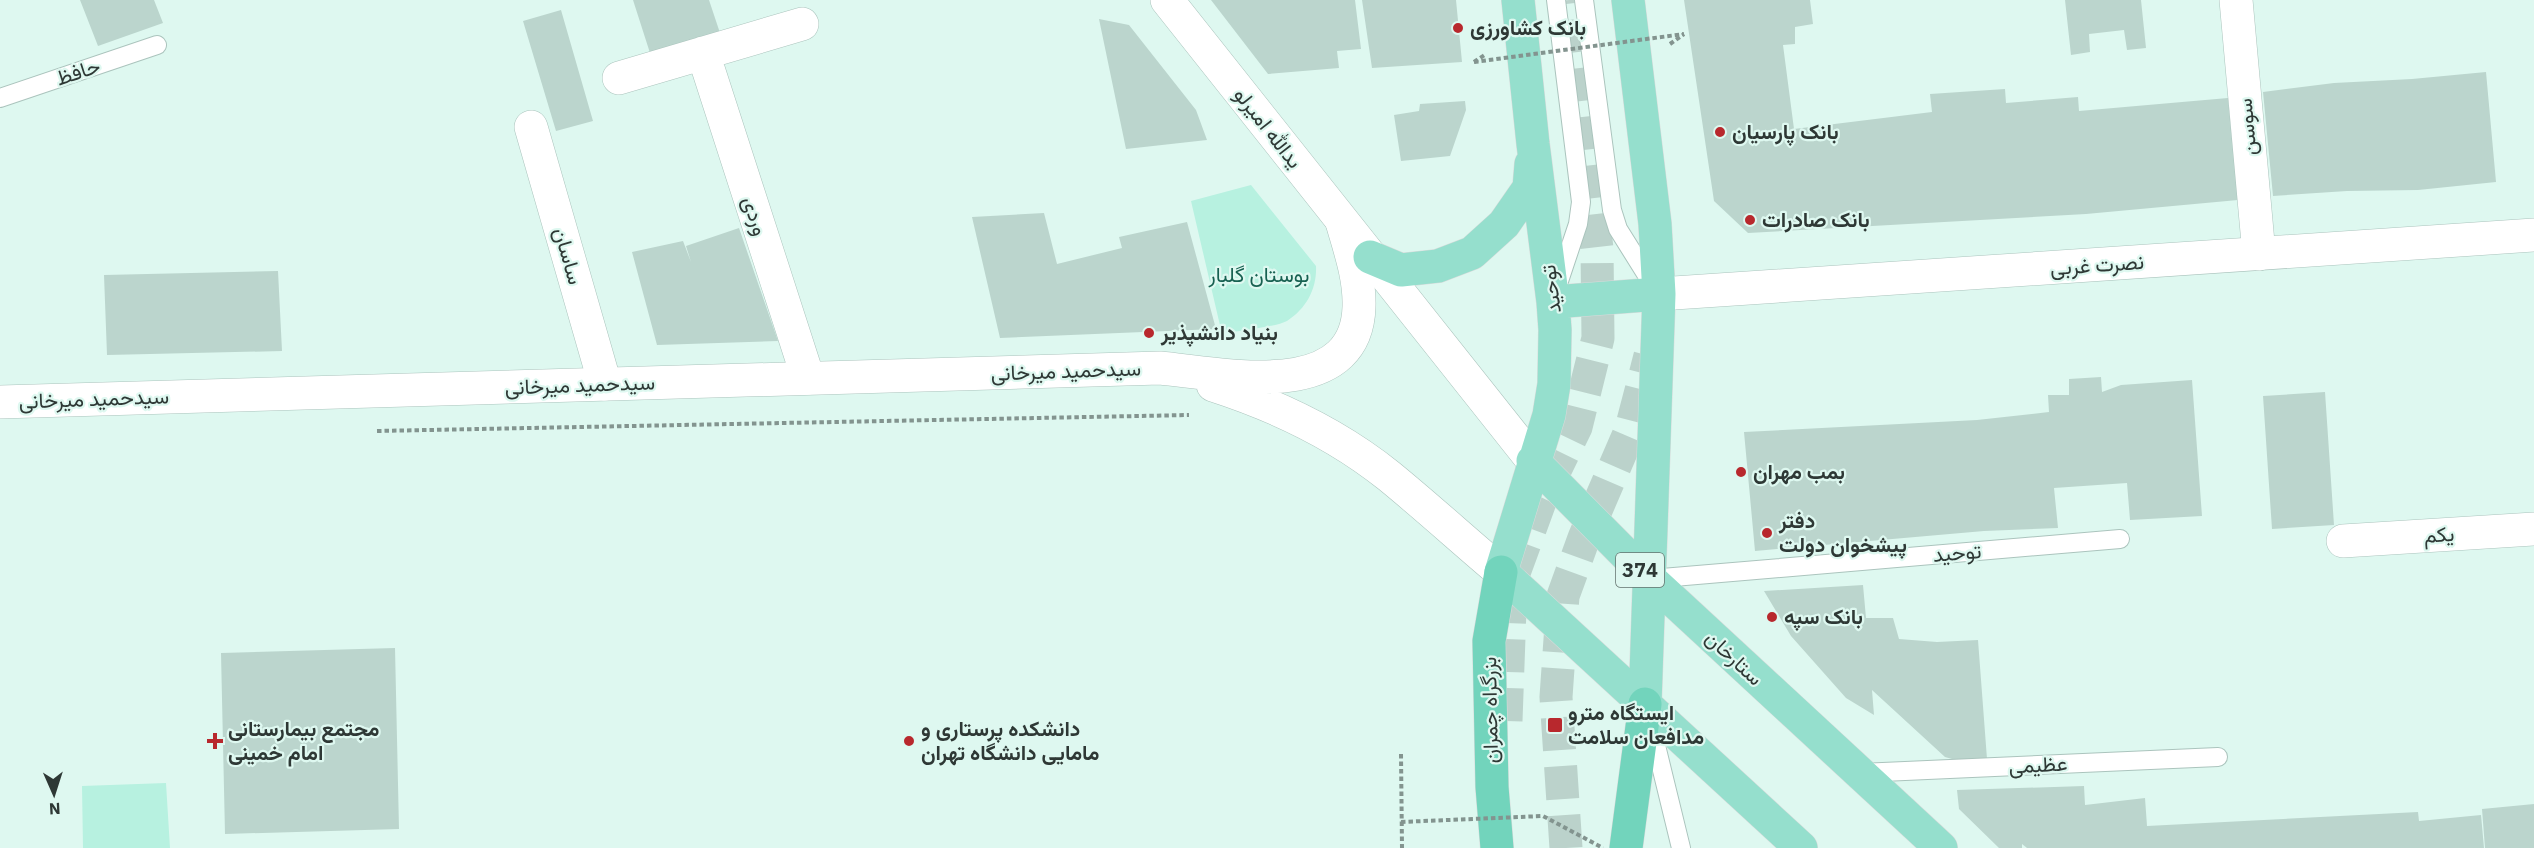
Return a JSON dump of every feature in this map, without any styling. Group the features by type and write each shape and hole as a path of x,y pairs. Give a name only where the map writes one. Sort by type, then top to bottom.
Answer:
{"highway":[{"name":"بزرگراه چمران","path":"1497,848 1492,788 1489,662 1493,609 1501,572"},
{"path":"1626,848 1645,704"}],"main road":[{"name":"یدالله امیرلو","path":"1167,0 1533,461"},
{"name":"توحید","path":"1501,572 1533,461 1549,415 1554,384 1553,302 1518,0"},
{"path":"1628,0 1655,225 1659,294 1645,704"},
{"name":"سوسن","path":"2236,0 2259,254"},
{"path":"619,78 802,24"},
{"name":"وردی","path":"703,53 808,378"},
{"name":"ساسان","path":"531,127 605,384"},
{"path":"1370,257 1401,270 1438,266 1472,253 1504,224 1529,188 1533,144"},
{"path":"1160,368 1268,378 1294,376 1324,365 1336,357 1346,348 1355,329 1359,309 1356,270 1342,222"},
{"name":"نصرت غربی","path":"1659,294 2534,235"},
{"path":"1553,302 1659,294"},
{"path":"1160,368 1256,401 1341,443 1388,475 1501,572 1801,848"},
{"name":"سیدحمید میرخانی","path":"0,402 1160,368"},
{"name":"ستارخان","path":"1533,461 1650,579 1941,848"},
{"name":"یکم","path":"2343,541 2534,529"}],"lane":[{"path":"1553,302 1578,224 1581,202 1556,0"},
{"path":"1584,0 1612,210 1618,229 1659,294"},
{"name":"حافظ","path":"0,98 157,45"},
{"name":"توحید","path":"1650,579 2120,539"},
{"path":"1645,704 1681,848"},
{"name":"عظیمی","path":"1858,773 2218,757"}],"path":[{"path":"1474,62 1684,34"},
{"path":"374,431 1199,414"},
{"path":"1401,754 1402,848"},
{"path":"1401,822 1543,816 1603,848"}],"green space":[{"name":"بوستان گلبار","path":"1251,185 1316,266 1315,282 1305,304 1287,321 1222,334 1191,201"},
{"path":"166,783 170,848 83,848 82,786"}],"building":[{"path":"80,0 154,0 163,23 98,46"},
{"path":"633,0 709,0 720,33 650,53"},
{"path":"1211,0 1355,0 1361,49 1337,51 1339,68 1268,74"},
{"path":"1362,0 1456,0 1462,62 1372,68"},
{"path":"1684,0 1810,0 1813,24 1795,27 1795,44 1783,45 1794,129 1932,112 1930,94 2005,89 2006,103 2078,97 2079,111 2228,98 2238,200 2086,214 1748,233 1714,201"},
{"path":"2065,0 2141,0 2146,48 2127,50 2124,30 2089,34 2090,52 2071,55"},
{"path":"561,10 593,121 556,131 523,21"},
{"path":"1099,19 1129,25 1196,110 1207,140 1126,149"},
{"path":"2486,72 2496,182 2418,190 2347,191 2273,196 2263,92 2334,83"},
{"path":"1465,101 1466,110 1450,156 1401,161 1394,115 1419,111 1420,104"},
{"path":"1044,213 1057,264 1122,248 1119,237 1187,222 1216,329 1000,338 972,217"},
{"path":"739,228 778,341 657,345 632,252 683,241 691,262 686,246"},
{"path":"278,271 282,351 107,355 104,275"},
{"path":"2101,377 2102,392 2121,385 2192,380 2202,516 2130,520 2127,483 2054,488 2058,528 1984,531 1755,551 1744,432 1977,420 2049,412 2048,395 2069,395 2069,379"},
{"path":"2325,392 2334,525 2272,529 2263,396"},
{"path":"1863,585 1866,618 1893,618 1899,639 1937,642 1978,640 1987,759 1959,761 1945,757 1872,690 1874,715 1846,698 1791,636 1764,591"},
{"path":"395,648 399,829 225,834 221,653"},
{"path":"2084,786 2085,805 2145,798 2147,826 2418,812 2419,821 2481,815 2484,848 2027,848 2022,844 2022,848 1999,848 1959,809 1957,790"},
{"path":"2534,804 2534,848 2485,848 2482,809"}],"tunnel":[{"path":"1506,721 1511,581 1541,499 1576,427 1598,338 1597,249 1569,0"},
{"path":"1566,848 1556,697 1563,596 1584,538 1631,429 1650,356"}],"place":[{"name":"بانک کشاورزی","path":"1458,28"},
{"name":"بانک پارسیان","path":"1720,132"},
{"name":"بانک صادرات","path":"1750,220"},
{"name":"بنیاد دانشپذیر","path":"1149,333"},
{"name":"بمب مهران","path":"1741,472"},
{"name":"دفتر پیشخوان دولت","path":"1767,533"},
{"name":"بانک سپه","path":"1772,617"},
{"name":"ایستگاه مترو مدافعان سلامت","path":"1555,725"},
{"name":"مجتمع بیمارستانی امام خمینی","path":"215,741"},
{"name":"دانشکده پرستاری و مامایی دانشگاه تهران","path":"909,741"}]}
